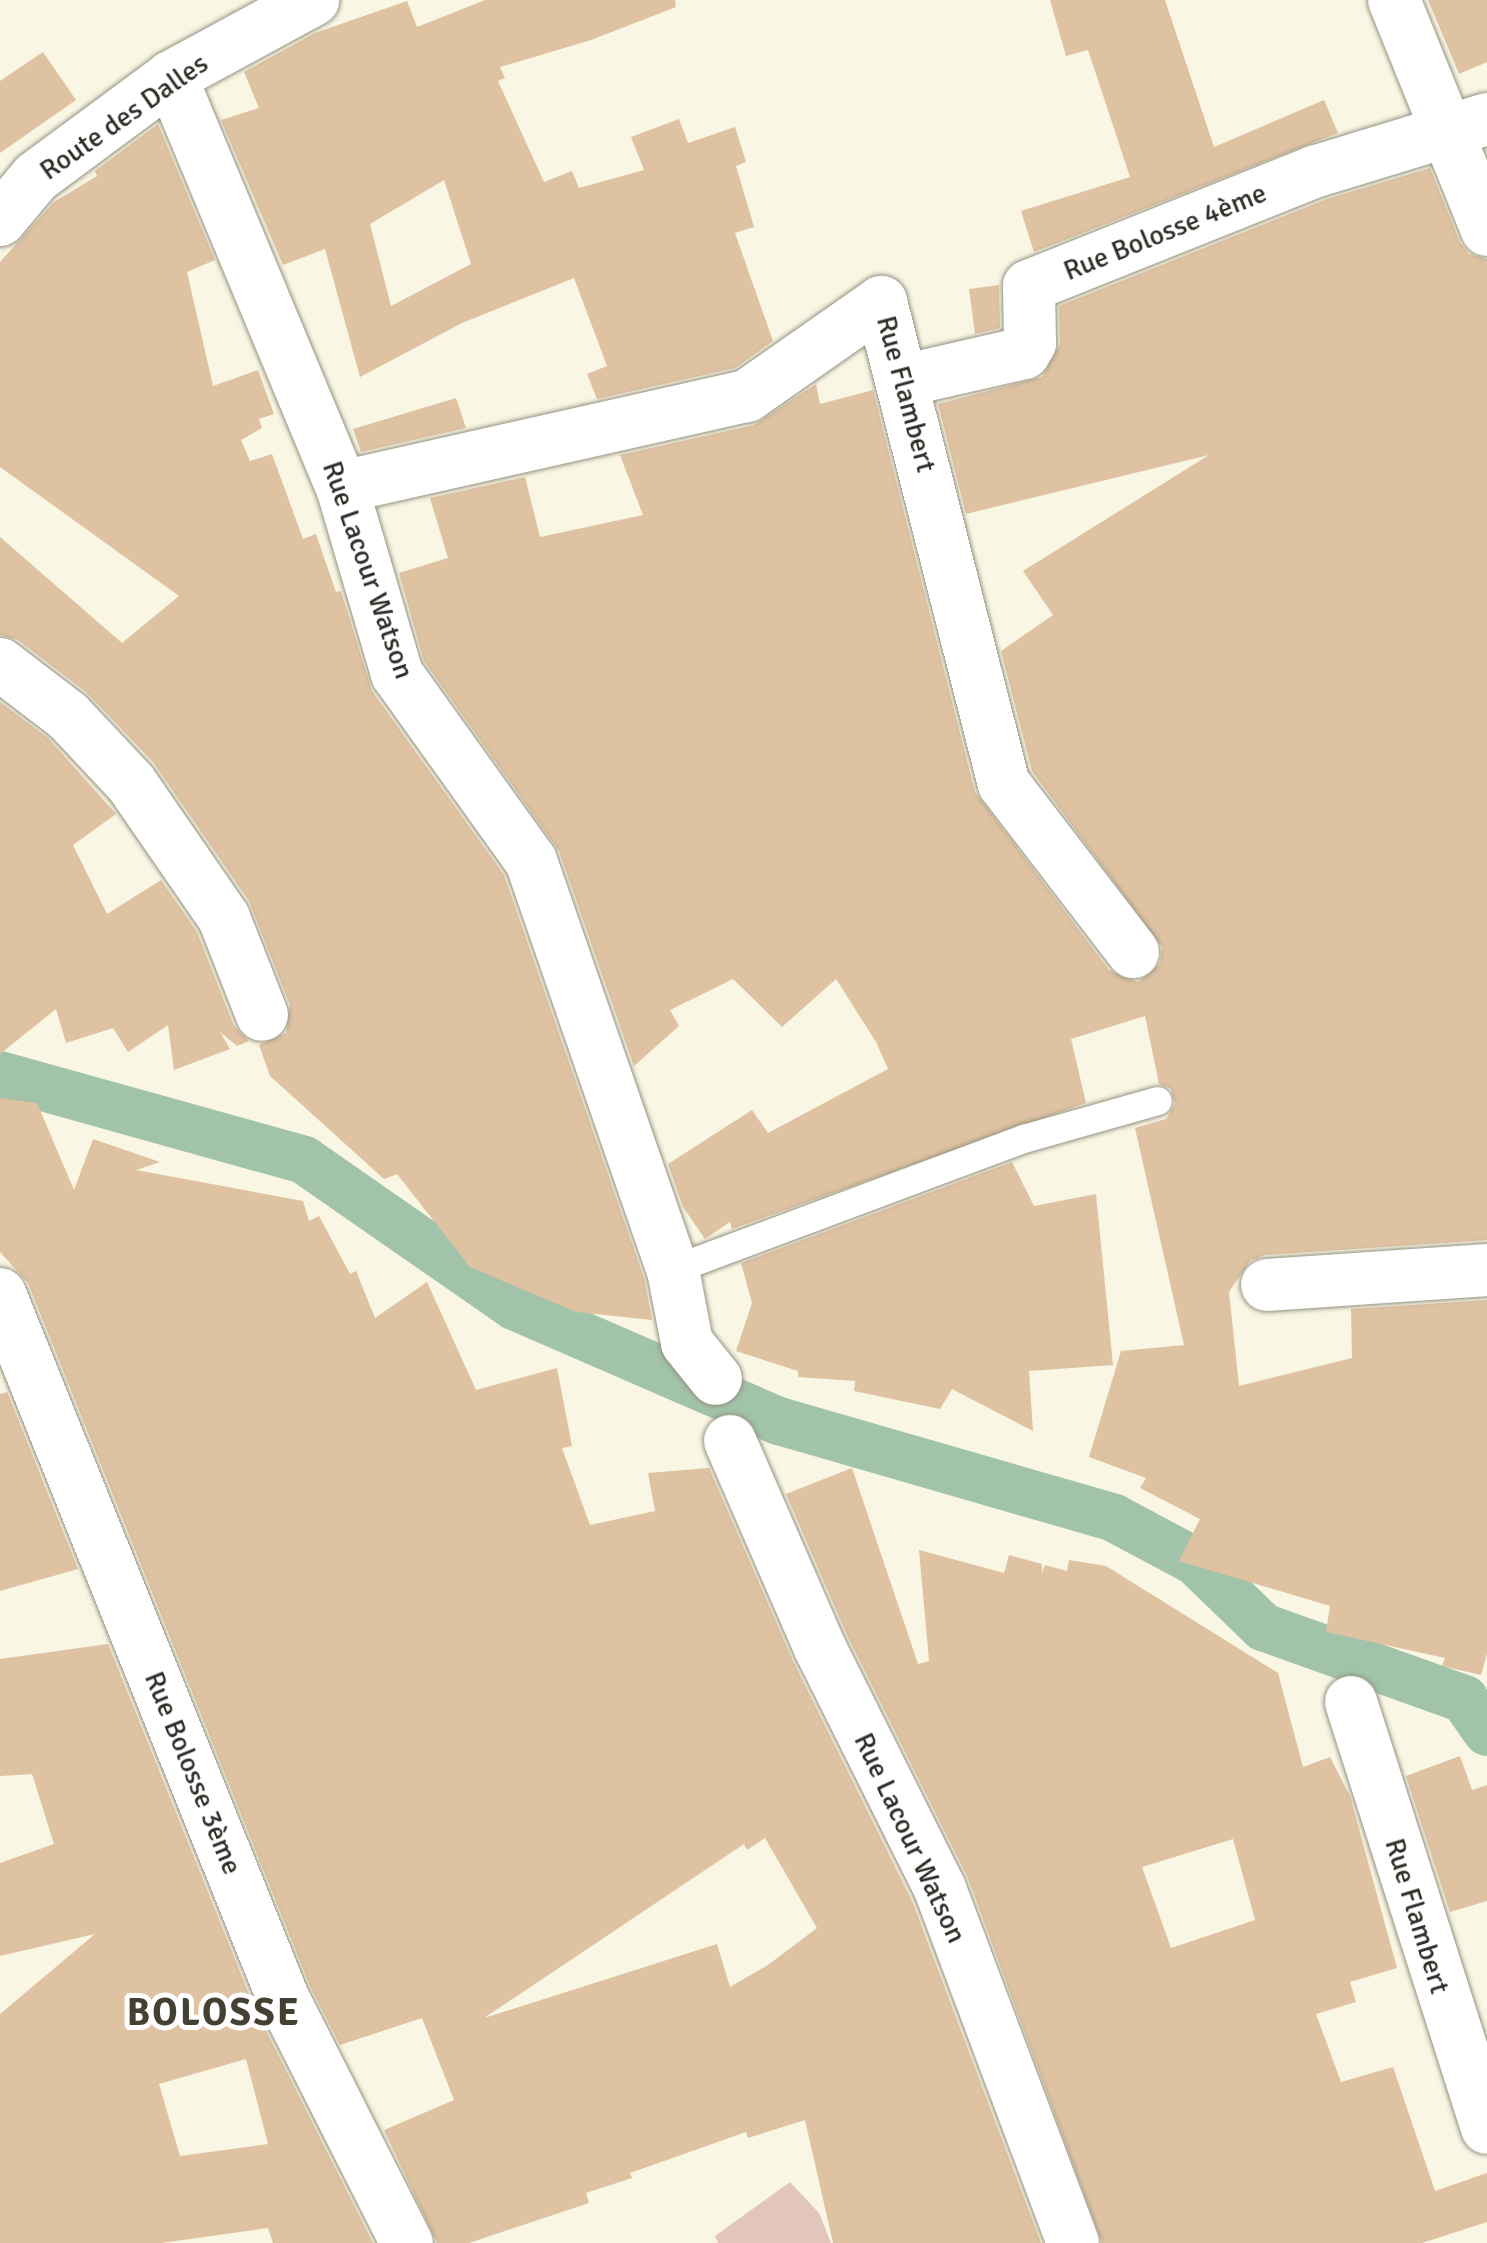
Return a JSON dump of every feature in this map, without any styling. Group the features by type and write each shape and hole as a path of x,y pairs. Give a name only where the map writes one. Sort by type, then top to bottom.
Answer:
{"street":[{"name":"Route des Dalles","path":"0,220 36,177 171,76 313,0"},
{"path":"1394,0 1469,127 1487,230"},
{"name":"Rue Lacour Watson","path":"171,76 342,486 396,674 531,861 673,1270 687,1343 716,1379"},
{"name":"Rue Bolosse 4ème","path":"902,381 1024,353 1030,343 1028,286 1317,172 1469,127"},
{"name":"Rue Flambert","path":"342,486 748,396 882,302 1004,784 1133,952"},
{"path":"0,664 68,716 131,783 224,918 262,1015"},
{"path":"1268,1285 1487,1270"},
{"name":"Rue Bolosse 3ème","path":"0,1294 284,1998 407,2243"},
{"name":"Rue Lacour Watson","path":"730,1440 820,1648 940,1889 1073,2243"},
{"name":"Rue Flambert","path":"1351,1702 1487,2128"}],"lane":[{"path":"673,1270 1024,1140 1158,1101"}],"shaded area":[{"path":"790,2182 819,2213 831,2243 718,2243 715,2236"}],"building":[{"path":"485,0 675,0 676,7 591,40 500,67 505,78 498,81 544,182 572,171 579,188 644,170 631,137 679,119 688,143 735,127 746,162 736,166 754,227 735,233 773,341 735,368 597,399 587,374 607,366 574,278 462,323 360,377 325,249 283,265 221,120 259,108 244,72 315,33 407,1 417,27","holes":["444,180 471,264 391,306 370,224"]},
{"path":"1050,0 1165,0 1214,147 1324,100 1338,133 1034,252 1021,211 1130,177 1088,50 1066,56"},
{"path":"1428,0 1487,0 1487,62 1459,74"},
{"path":"43,52 76,100 0,153 0,81"},
{"path":"158,124 215,260 187,272 213,386 258,370 274,414 259,419 262,428 241,440 250,461 272,454 303,539 316,534 336,592 341,591 372,691 504,875 644,1278 652,1320 576,1312 470,1267 397,1174 384,1179 270,1076 259,1045 286,1033 290,1005 249,901 153,762 86,692 18,640 0,635 0,537 122,643 179,596 0,467 0,262 54,202 97,176 95,171"},
{"path":"1430,168 1460,242 1469,254 1487,259 1487,1240 1265,1255 1250,1261 1229,1292 1239,1386 1352,1358 1351,1309 1487,1300 1487,1654 1481,1675 1442,1666 1445,1658 1326,1632 1330,1606 1179,1561 1200,1519 1140,1488 1146,1478 1089,1457 1121,1351 1184,1345 1135,1128 1166,1119 1175,1104 1171,1089 1159,1084 1145,1016 1071,1039 1086,1103 732,1229 730,1222 705,1239 683,1207 668,1164 752,1110 768,1133 888,1069 876,1042 836,979 782,1027 733,979 670,1010 679,1026 634,1066 559,851 424,661 399,573 448,558 430,498 525,477 540,537 643,515 620,455 754,425 816,384 820,404 873,390 975,792 1109,970 1138,982 1160,964 1162,947 1032,771 1001,651 1053,615 1023,571 1209,455 966,514 938,404 1042,377 1060,344 1059,306 1327,199"},
{"path":"999,285 1000,328 975,334 969,289"},
{"path":"456,398 466,428 361,452 353,429"},
{"path":"0,702 48,738 116,814 73,845 107,914 161,880 197,932 234,1026 249,1041 237,1046 220,1032 230,1049 174,1070 168,1025 128,1052 113,1028 66,1043 56,1009 0,1054"},
{"path":"0,1098 37,1103 74,1190 93,1139 160,1162 136,1170 303,1201 309,1221 319,1216 350,1274 356,1271 375,1318 427,1282 476,1390 557,1368 572,1446 562,1448 590,1525 655,1511 648,1473 709,1468 793,1661 912,1901 1041,2243 833,2243 805,2120 748,2138 746,2132 630,2173 632,2178 586,2193 589,2203 469,2243 437,2243 384,2130 454,2100 422,2018 340,2045 310,1986 28,1283 0,1252","holes":["765,1838 817,1928 768,1965 730,1987 717,1944 484,2018 744,1844 747,1850"]},
{"path":"1012,1162 1034,1206 1096,1194 1113,1365 1029,1371 1033,1431 952,1389 940,1409 854,1391 855,1381 798,1377 798,1371 736,1351 752,1303 741,1263"},
{"path":"7,1392 78,1569 0,1591 0,1394"},
{"path":"852,1468 918,1664 929,1661 919,1550 1004,1573 1009,1555 1042,1564 1042,1573 1045,1565 1067,1571 1069,1560 1106,1566 1278,1673 1303,1767 1330,1757 1350,1796 1397,1968 1350,1982 1356,2002 1316,2014 1341,2082 1393,2067 1435,2191 1487,2173 1487,2222 1422,2243 1102,2243 968,1878 847,1635 786,1494","holes":["1233,1839 1255,1920 1171,1948 1142,1867"]},
{"path":"108,1644 255,2009 373,2243 273,2243 268,2228 161,2243 0,2243 0,2014 95,1934 0,1956 0,1863 54,1844 32,1774 0,1776 0,1659","holes":["246,2059 268,2144 180,2156 159,2084"]},
{"path":"1460,1756 1472,1790 1487,1785 1487,1901 1450,1912 1406,1776"}],"waterway":[{"path":"0,1075 304,1160 514,1306 779,1421 1114,1518 1195,1561 1263,1627 1464,1699 1487,1732"}],"district":[{"name":"BOLOSSE","path":"214,2013"}]}
